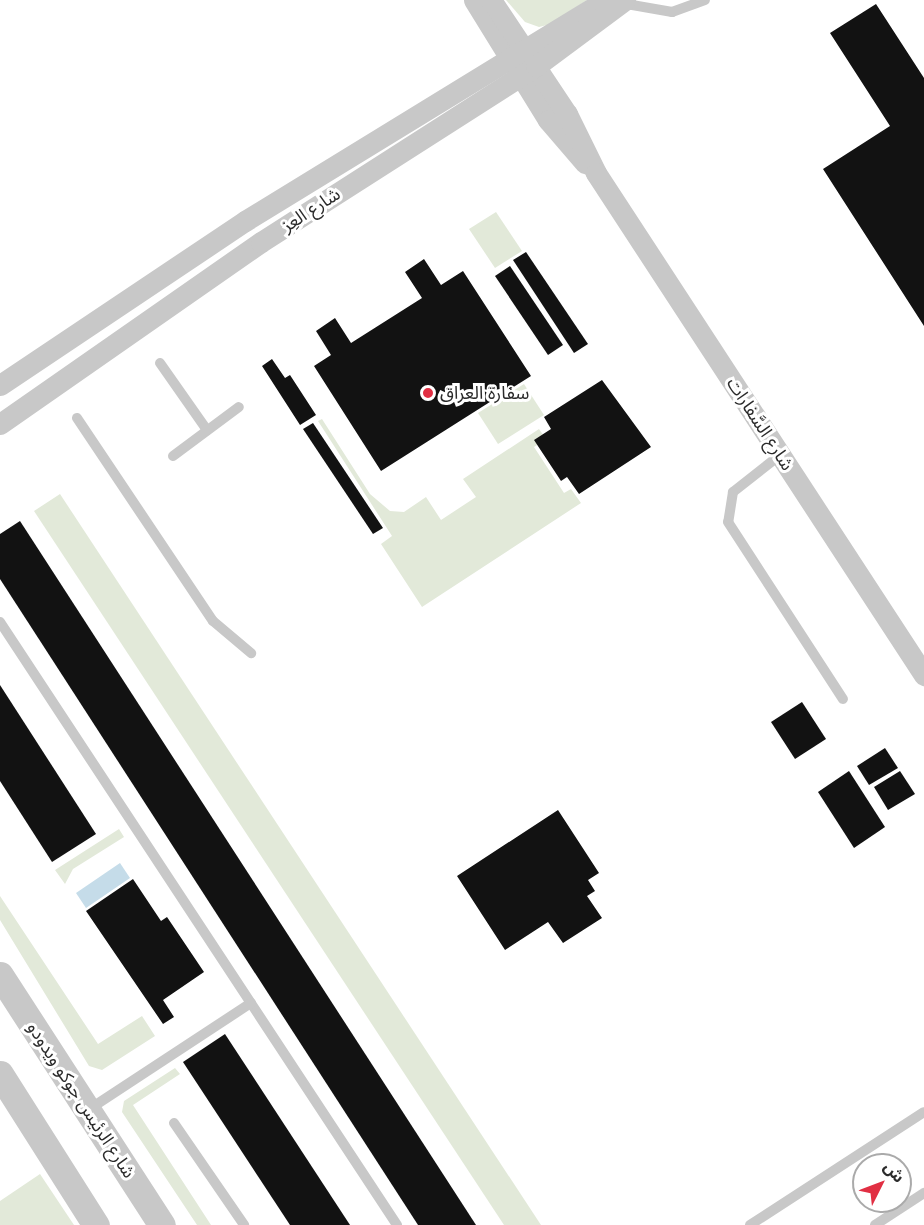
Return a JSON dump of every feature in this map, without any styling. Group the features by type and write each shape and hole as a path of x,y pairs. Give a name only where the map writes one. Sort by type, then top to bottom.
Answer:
{"street":[{"name":"شارع السَّفارات","path":"474,0 528,71 548,120 596,173 924,675"},
{"name":"شارع السَّفارات","path":"491,0 515,52"},
{"name":"شارع العِز","path":"0,385 245,221 515,52 617,1"},
{"name":"شارع العِز","path":"0,424 252,248 528,71 617,1"},
{"name":"شارع الرئيس جوكو ويدودو","path":"0,975 162,1225"},
{"path":"0,1074 96,1225"}],"lane":[{"path":"617,1 672,12 705,0"},
{"path":"160,363 207,430"},
{"path":"173,456 239,407"},
{"path":"77,418 213,621 251,653"},
{"path":"780,455 734,492 726,511 728,522 843,699"},
{"path":"0,622 397,1225"},
{"path":"88,1111 251,1003"},
{"path":"750,1225 924,1112"},
{"path":"174,1123 244,1225"},
{"path":"875,1225 924,1193"}],"green space":[{"path":"506,0 587,0 551,24 539,27 525,22"},
{"path":"496,212 522,251 495,268 469,229"},
{"path":"524,384 544,415 498,444 478,413"},
{"path":"322,419 370,494 390,511 404,512 426,497 441,520 476,497 463,479 539,429 546,439 534,447 564,493 571,489 581,503 422,607 381,544 392,536 318,421"},
{"path":"60,494 541,1225 504,1225 34,511"},
{"path":"119,829 124,837 73,869 65,884 55,870"},
{"path":"0,896 98,1044 142,1016 155,1036 102,1070 89,1066 0,920"},
{"path":"175,1068 180,1074 133,1105 211,1225 197,1225 122,1112 124,1101"},
{"path":"40,1174 74,1225 0,1225 0,1201"}],"water":[{"path":"120,863 130,878 86,908 76,893"}],"building":[{"path":"876,4 924,78 924,326 823,169 890,126 830,33"},
{"path":"526,252 588,344 574,353 513,260"},
{"path":"424,259 441,285 463,271 531,376 381,471 314,366 331,355 316,331 335,318 351,343 422,298 405,272"},
{"path":"510,266 563,345 548,355 495,276"},
{"path":"272,359 285,378 290,375 316,415 300,425 262,366"},
{"path":"602,380 651,447 579,494 567,477 561,481 534,440 551,429 544,417"},
{"path":"313,423 383,528 373,534 303,429"},
{"path":"20,521 476,1225 418,1225 0,579 0,534"},
{"path":"0,685 96,834 52,862 0,781"},
{"path":"802,702 826,739 795,759 771,722"},
{"path":"885,748 898,768 869,785 857,766"},
{"path":"849,771 885,827 854,848 818,792"},
{"path":"900,771 915,794 888,810 874,787"},
{"path":"558,810 599,873 588,880 595,891 587,896 602,918 563,943 548,922 505,950 457,876"},
{"path":"133,879 161,921 167,917 204,972 163,1000 174,1017 163,1024 86,911"},
{"path":"225,1034 350,1225 290,1225 183,1062"}],"place":[{"name":"سفارة العراق","path":"428,393"}]}
